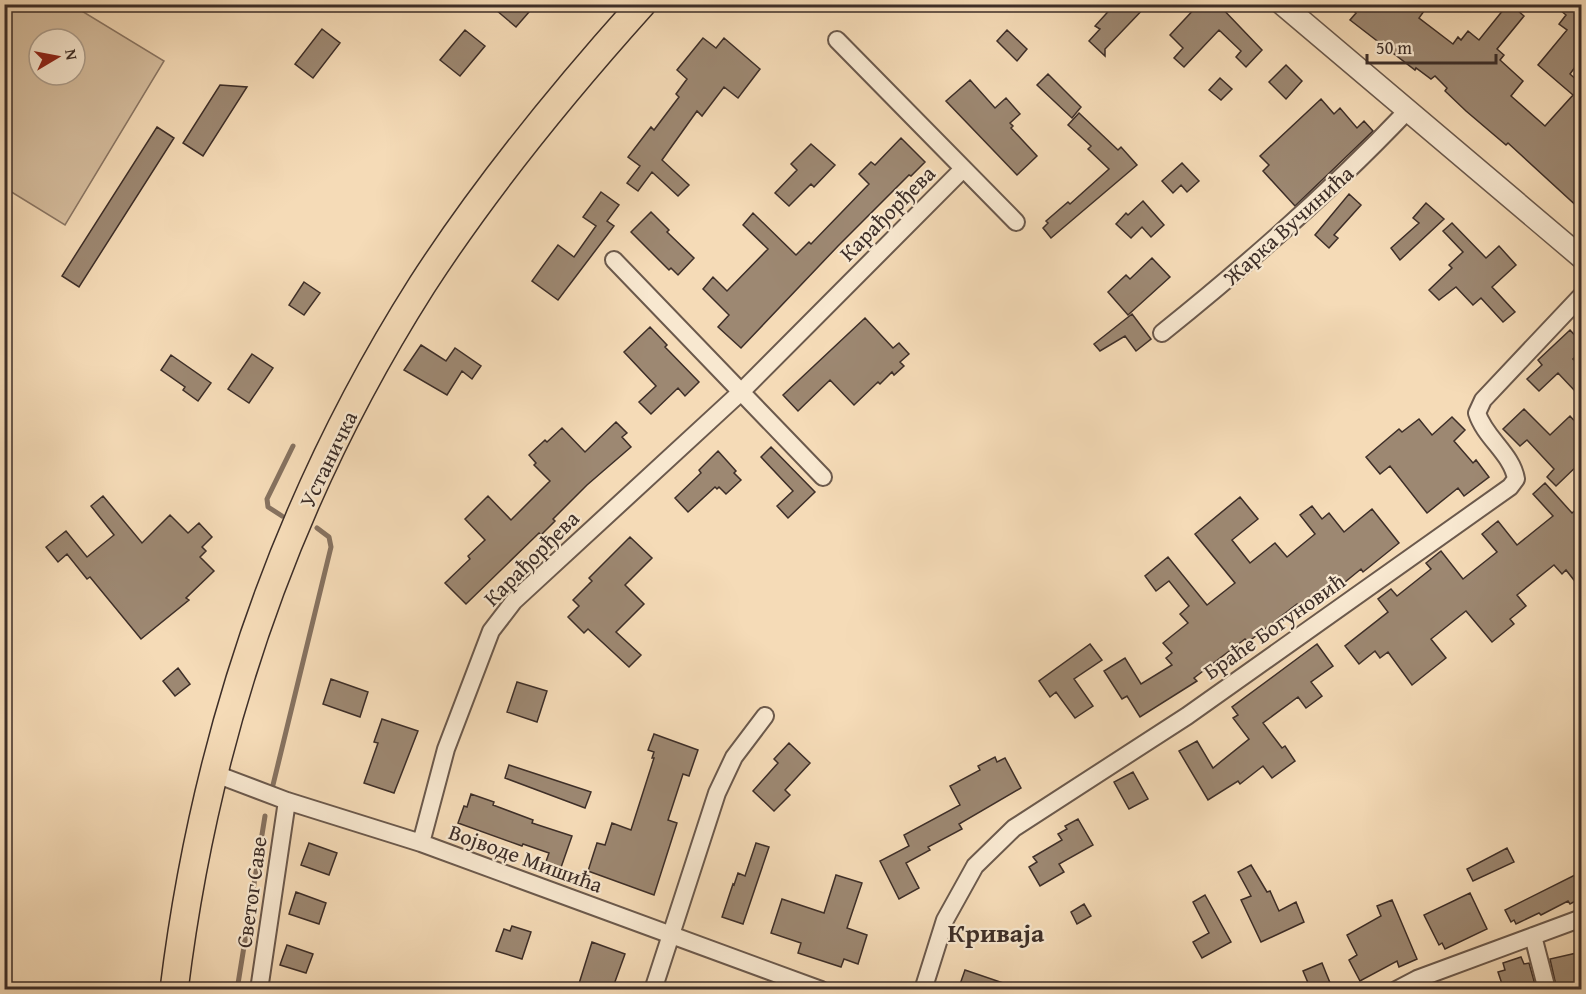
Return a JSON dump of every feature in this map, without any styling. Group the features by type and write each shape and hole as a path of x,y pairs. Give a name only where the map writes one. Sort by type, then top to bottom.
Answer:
{"main road":[{"name":"Устаничка","path":"174,990 186,899 213,773 248,653 282,558 331,452 387,345 423,284 489,190 554,107 642,4"}],"street":[{"path":"1282,4 1581,258"},
{"name":"Карађорђева","path":"837,40 1016,222"},
{"name":"Жарка Вучинића","path":"1162,333 1244,266 1366,154 1408,110"},
{"name":"Карађорђева","path":"421,843 446,749 491,631 514,601 742,391 963,169"},
{"path":"614,260 823,477"},
{"name":"Браће Богуновић","path":"922,990 945,920 975,866 1014,828 1186,716 1510,487 1515,479 1514,468 1480,424 1477,413 1483,400 1581,295"},
{"path":"653,990 717,793 734,757 765,716"},
{"name":"Војводе Мишића","path":"213,773 286,801 421,843 821,990"},
{"name":"Светог Саве","path":"259,990 286,801"},
{"path":"1396,990 1417,979 1581,918"},
{"path":"1533,936 1547,990"}],"shaded area":[{"path":"4,5 72,5 164,61 65,225 5,188"}],"building":[{"path":"489,4 536,4 516,27"},
{"path":"1115,4 1148,4 1105,49 1105,56 1089,41 1100,29 1095,26"},
{"path":"1199,4 1218,4 1262,50 1246,67 1236,57 1241,51 1219,30 1184,67 1174,58 1183,48 1170,35"},
{"path":"1345,4 1429,4 1419,18 1453,44 1458,37 1461,40 1468,31 1479,40 1510,4 1524,16 1497,49 1504,55 1500,60 1523,81 1511,96 1545,126 1573,95 1538,65 1567,30 1559,24 1566,15 1553,4 1581,4 1581,59 1570,74 1581,84 1581,210 1508,143 1506,145 1466,111 1445,91 1447,88 1435,76 1431,79 1416,68 1415,70 1350,20 1356,13"},
{"path":"322,29 340,43 313,78 295,64"},
{"path":"465,30 485,46 460,76 440,60"},
{"path":"1007,30 1027,49 1017,61 997,41"},
{"path":"703,38 716,48 724,38 760,69 738,98 724,87 702,116 697,111 662,160 689,185 678,196 652,172 638,191 627,183 640,166 628,157 651,127 654,130 679,97 676,94 687,79 677,70"},
{"path":"1286,65 1302,81 1286,99 1269,82"},
{"path":"1048,74 1081,107 1072,118 1037,85"},
{"path":"1220,78 1232,89 1221,100 1209,90"},
{"path":"970,80 995,108 1006,98 1020,114 1010,123 1013,126 1011,128 1037,156 1017,175 946,101"},
{"path":"220,85 247,87 203,156 183,143"},
{"path":"1321,99 1334,114 1340,108 1357,128 1364,121 1373,131 1295,206 1263,171 1269,165 1260,156"},
{"path":"1079,113 1118,150 1121,147 1137,165 1051,238 1043,228 1048,223 1046,221 1068,202 1070,204 1109,169 1088,149 1091,146 1068,125"},
{"path":"157,127 174,138 79,287 62,276"},
{"path":"901,138 925,162 838,246 741,348 718,327 729,315 703,289 713,277 727,291 768,249 743,225 753,213 796,255 809,242 811,244 869,184 859,174 871,162 875,165"},
{"path":"811,144 835,165 814,187 811,184 789,206 775,193 797,170 791,164"},
{"path":"1182,163 1199,181 1187,192 1181,185 1173,193 1162,181"},
{"path":"601,192 619,205 607,221 614,226 558,300 532,281 558,245 574,257 596,226 583,217"},
{"path":"1349,194 1361,205 1334,235 1338,238 1329,248 1315,235"},
{"path":"1143,201 1164,225 1151,237 1142,227 1131,238 1116,224 1126,213 1128,215"},
{"path":"1426,203 1444,219 1400,260 1391,248 1419,223 1413,218"},
{"path":"651,212 669,230 667,232 694,258 678,275 671,268 669,270 631,232"},
{"path":"1452,223 1486,258 1499,246 1516,265 1492,287 1515,312 1503,322 1481,298 1473,305 1456,287 1439,300 1429,290 1452,268 1449,265 1463,252 1443,231"},
{"path":"1152,258 1170,277 1128,315 1108,292 1126,275 1130,279"},
{"path":"304,282 320,293 304,315 289,305"},
{"path":"1132,314 1151,339 1136,351 1125,336 1100,351 1094,344"},
{"path":"865,318 893,348 899,343 909,354 900,362 904,366 894,375 892,372 880,384 878,382 854,405 830,380 798,411 783,395"},
{"path":"650,327 667,345 665,347 699,382 685,396 678,388 651,414 639,402 656,386 624,352"},
{"path":"1570,330 1581,342 1581,351 1573,359 1581,367 1581,383 1574,390 1558,373 1539,391 1527,379 1542,365 1538,360"},
{"path":"421,345 446,361 455,348 481,366 472,379 462,371 447,395 404,370"},
{"path":"252,354 273,368 249,403 228,389"},
{"path":"171,355 211,383 198,401 183,390 185,387 161,370"},
{"path":"1524,409 1550,435 1570,416 1581,428 1581,462 1556,486 1547,477 1554,469 1527,440 1520,446 1503,429"},
{"path":"1452,417 1465,430 1454,441 1473,463 1476,460 1489,477 1464,496 1458,488 1427,513 1390,466 1380,474 1366,457 1399,429 1402,432 1419,419 1432,435"},
{"path":"616,422 627,433 622,437 631,447 587,485 553,519 555,521 541,535 539,533 466,604 445,583 470,559 468,556 485,540 465,519 488,496 511,520 550,481 534,465 536,463 529,455 545,440 547,442 562,428 585,452"},
{"path":"771,447 815,492 788,518 777,506 793,491 761,457"},
{"path":"718,451 741,480 726,494 719,487 717,489 715,487 688,512 675,498 701,473 699,470"},
{"path":"1545,483 1572,513 1581,505 1581,589 1566,570 1562,574 1554,565 1517,595 1526,606 1510,619 1514,624 1492,642 1466,611 1431,639 1446,658 1412,685 1388,652 1380,658 1375,651 1359,664 1345,646 1388,612 1378,599 1391,589 1397,596 1431,569 1426,563 1441,551 1463,579 1497,552 1482,534 1498,521 1517,545 1553,516 1533,494"},
{"path":"103,496 142,543 170,515 188,533 199,523 212,537 202,547 206,551 200,557 214,571 186,598 189,600 141,639 90,577 87,579 67,554 58,562 46,547 66,531 87,557 114,535 91,506"},
{"path":"1240,497 1258,519 1232,540 1250,563 1275,543 1287,557 1315,534 1300,515 1312,506 1322,519 1329,513 1344,532 1372,509 1399,543 1363,572 1361,569 1334,591 1328,584 1299,607 1297,604 1248,642 1245,639 1194,678 1197,681 1140,717 1127,696 1122,699 1104,671 1125,658 1141,684 1172,665 1166,658 1172,653 1163,643 1188,623 1180,614 1189,606 1169,581 1156,591 1145,576 1168,557 1207,605 1235,583 1195,534"},
{"path":"630,537 652,558 625,585 644,604 616,632 641,655 629,667 588,629 584,633 568,617 579,606 573,600 592,581 589,578"},
{"path":"1090,644 1102,660 1074,679 1093,706 1075,718 1056,692 1050,697 1039,681"},
{"path":"1317,644 1333,666 1311,682 1322,696 1306,708 1298,697 1263,723 1282,748 1285,746 1295,761 1272,778 1263,766 1240,784 1238,781 1208,800 1179,751 1197,741 1213,768 1249,739 1233,718 1238,715 1232,707"},
{"path":"178,668 190,684 175,696 163,681"},
{"path":"331,679 368,692 360,717 323,704"},
{"path":"517,682 547,691 537,722 507,712"},
{"path":"382,719 418,731 394,793 364,783 378,743 374,742"},
{"path":"654,734 698,750 689,776 683,774 668,820 677,823 654,895 588,871 597,843 605,845 612,823 631,830 654,758 652,758 654,752 648,750"},
{"path":"789,743 810,763 785,790 790,795 774,811 753,791 778,763 774,759"},
{"path":"995,757 997,762 1005,758 1021,788 959,824 962,829 928,847 930,850 906,863 919,888 899,899 880,861 909,846 904,835 960,805 950,786 980,770 978,766"},
{"path":"509,765 591,792 585,808 505,778"},
{"path":"1133,772 1148,799 1129,809 1114,782"},
{"path":"471,794 533,820 532,823 572,836 558,876 543,870 549,853 523,844 522,846 458,823"},
{"path":"1078,819 1093,845 1059,864 1064,872 1040,886 1029,867 1037,862 1033,857 1062,840 1058,834 1067,829 1065,826"},
{"path":"309,843 337,853 329,875 301,865"},
{"path":"756,843 769,847 743,924 722,917 738,873 745,876"},
{"path":"1507,848 1514,862 1473,881 1467,869"},
{"path":"1251,865 1267,892 1270,891 1279,911 1296,902 1304,922 1261,942 1241,900 1251,896 1238,872"},
{"path":"1581,872 1581,898 1570,904 1568,901 1541,915 1539,913 1516,924 1514,920 1511,922 1505,910"},
{"path":"836,875 862,883 847,928 867,935 858,964 844,959 841,967 798,953 801,943 771,933 782,899 824,913"},
{"path":"296,892 326,903 319,924 289,914"},
{"path":"1470,893 1487,929 1445,949 1442,943 1439,945 1424,915"},
{"path":"1205,895 1231,942 1202,958 1193,942 1209,933 1193,902"},
{"path":"1392,900 1417,959 1399,967 1397,961 1360,981 1349,960 1357,955 1347,935 1381,916 1377,906"},
{"path":"1084,904 1091,916 1077,924 1071,912"},
{"path":"512,926 531,932 522,959 496,951 504,929 510,931"},
{"path":"592,942 625,954 612,990 577,990"},
{"path":"287,945 313,954 306,973 280,965"},
{"path":"1581,952 1581,990 1557,990 1550,959"},
{"path":"1521,957 1524,964 1529,963 1536,988 1504,990 1498,972 1505,970 1503,963"},
{"path":"1322,963 1333,990 1311,990 1303,971"},
{"path":"965,970 1015,987 1015,990 958,990"}],"waterway":[{"path":"282,516 268,507 267,499 293,446"},
{"path":"272,789 331,547 329,537 317,528"},
{"path":"237,990 265,816"}],"district":[{"name":"Криваја","path":"996,932"}]}
